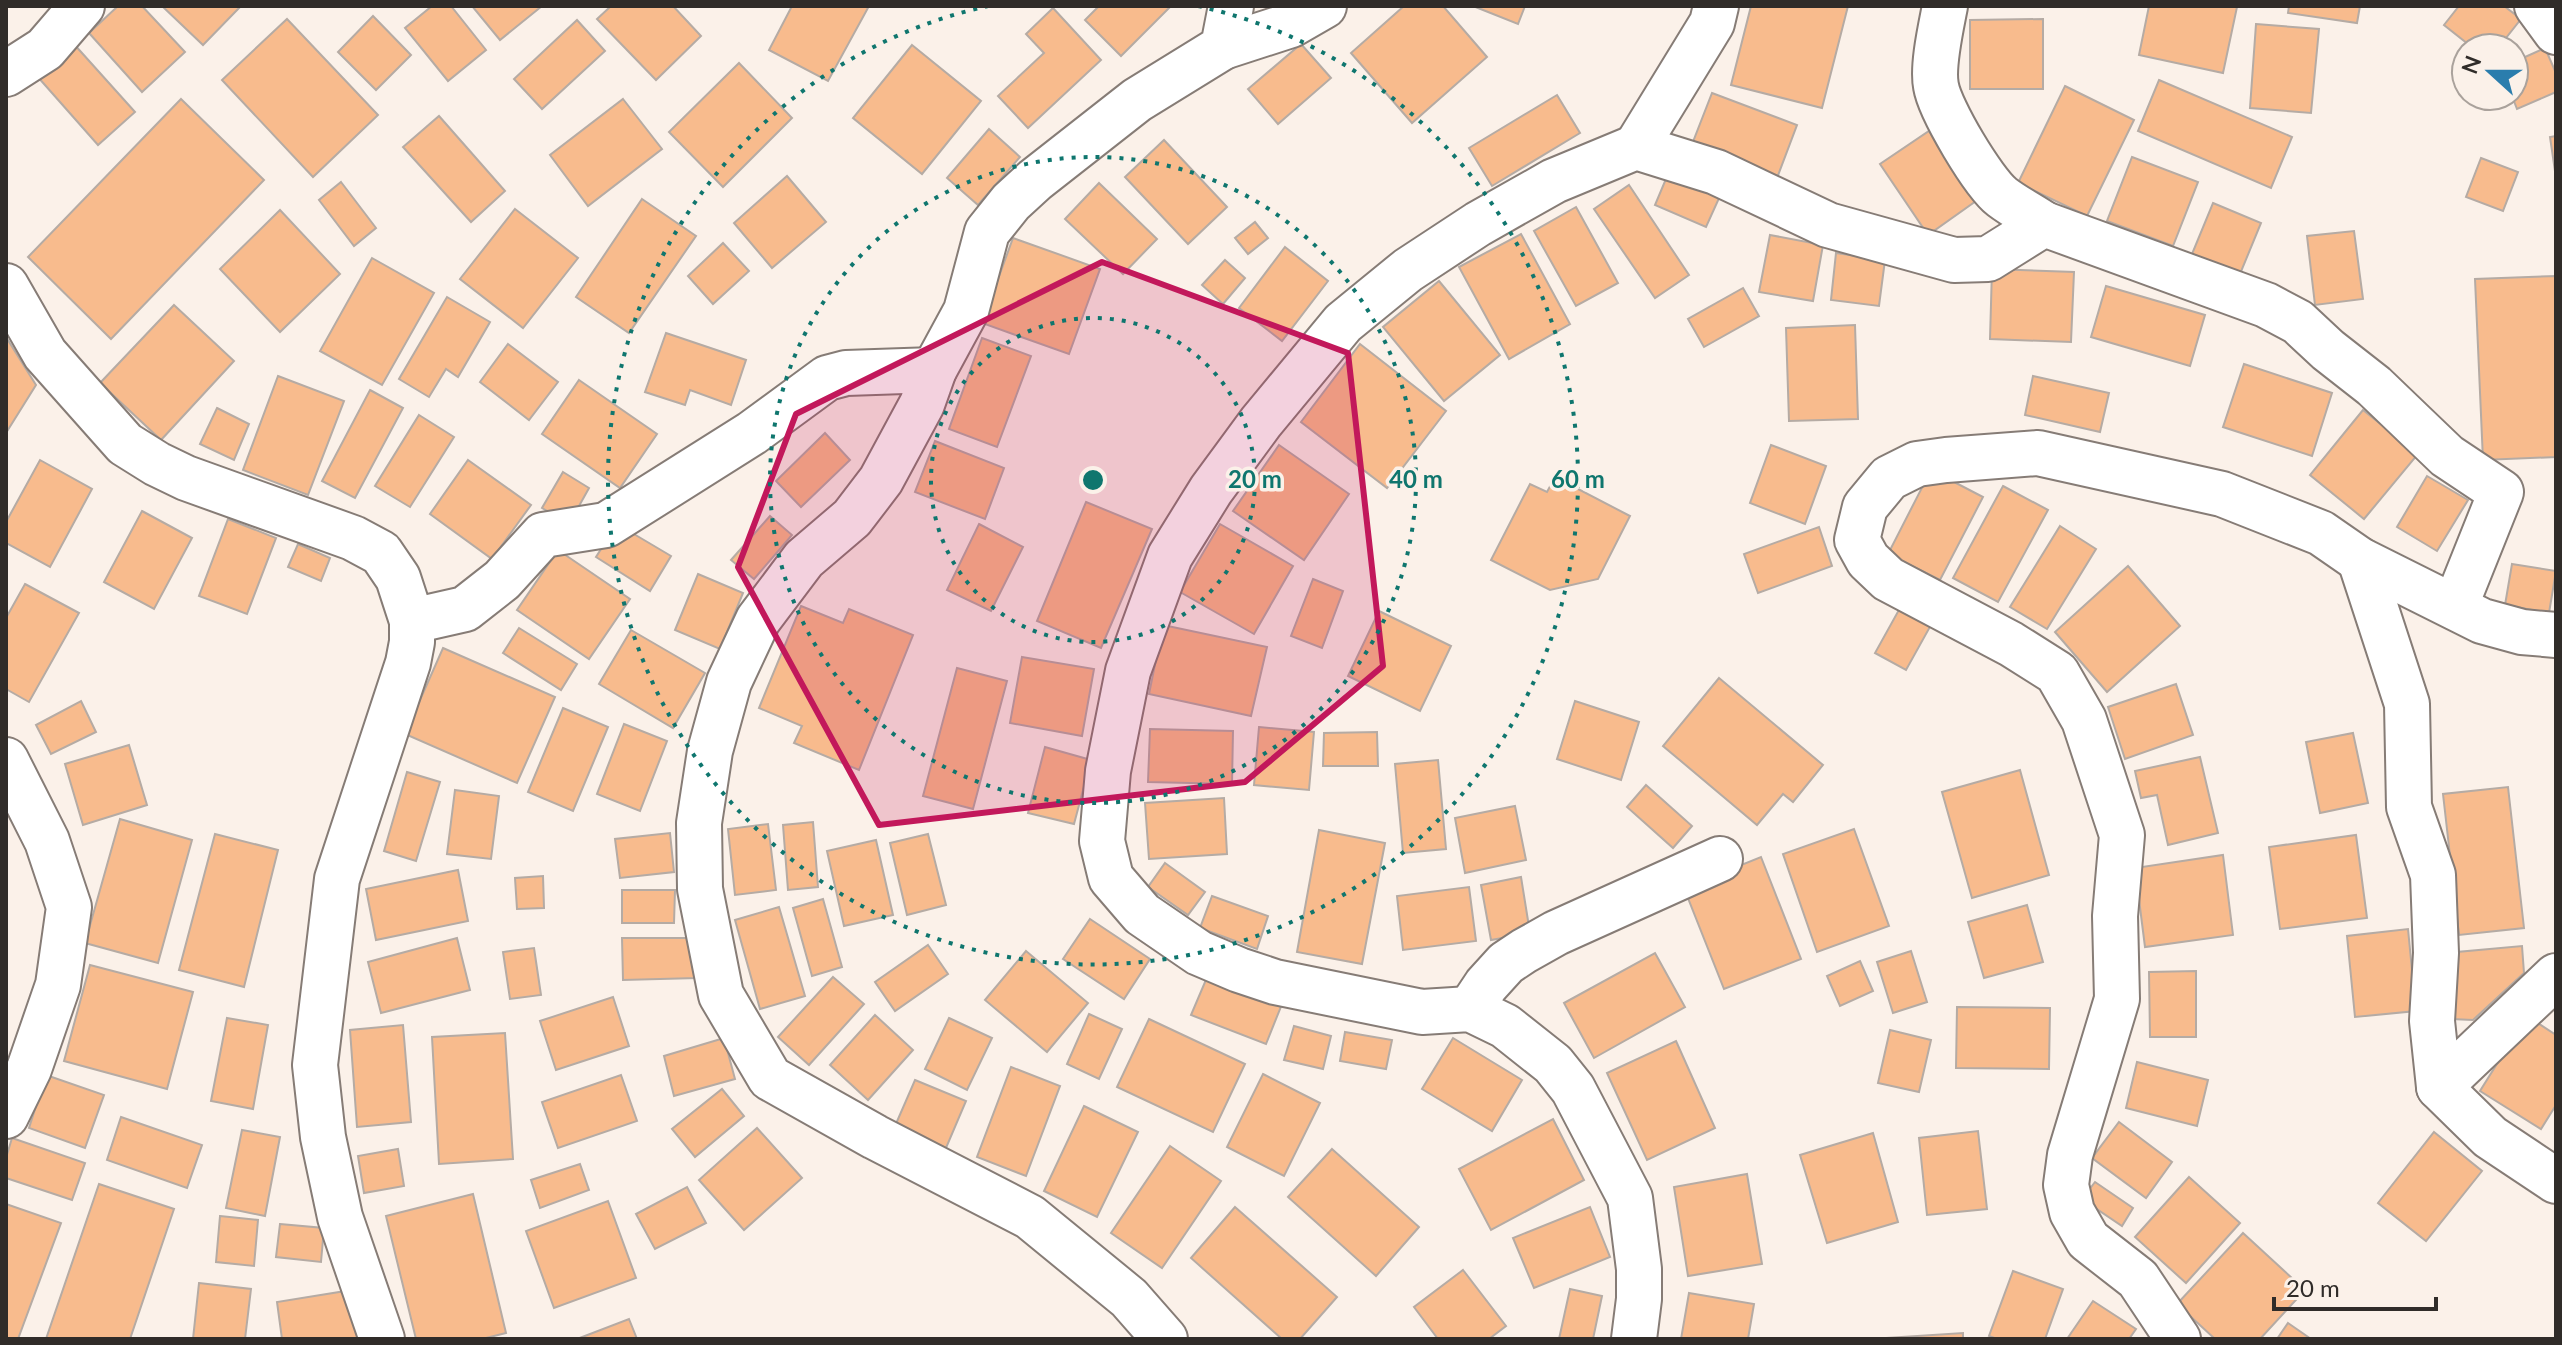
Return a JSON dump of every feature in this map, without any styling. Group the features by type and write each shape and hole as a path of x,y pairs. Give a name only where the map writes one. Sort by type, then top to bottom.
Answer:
{"street":[{"path":"6,74 45,49 82,6"},
{"path":"1165,1339 1129,1298 1030,1217 875,1137 770,1078 721,995 700,889 699,823 710,751 729,682 758,620 804,559 852,518 881,480 922,404 934,370 966,311 987,232 1011,202 1035,180 1227,27 1291,25 1324,6"},
{"path":"1634,1339 1639,1269 1630,1198 1573,1089 1553,1064 1505,1026 1470,1009 1422,1012 1275,982 1199,953 1142,914 1111,878 1102,841 1108,771 1128,671 1170,556 1211,490 1261,422 1343,323 1408,270 1478,224 1554,181 1636,147 1712,23 1716,6"},
{"path":"1945,6 1938,41 1935,86 1950,121 2000,196 2044,224 2266,305 2298,322 2374,386 2447,456 2501,492 2455,607"},
{"path":"2537,6 2556,32"},
{"path":"1636,147 1716,172 1828,225 1954,260 1988,259 2044,224"},
{"path":"6,286 45,354 125,444 186,478 353,538 381,553 398,578 412,621 412,642 408,663 337,879 315,1065 323,1137 340,1217 382,1339"},
{"path":"412,621 465,609 502,580 543,535 606,525 752,433 827,378 846,373 934,370"},
{"path":"2178,1339 2138,1279 2088,1240 2072,1212 2066,1185 2070,1155 2117,999 2115,916 2122,835 2084,720 2057,673 2011,644 1888,579 1868,560 1857,540 1865,507 1889,478 1917,464 2038,453 2222,494 2321,533 2360,560 2482,621 2522,632 2556,635"},
{"path":"2360,560 2407,704 2409,807 2433,875 2436,953 2432,1021 2439,1087 2490,1137 2556,1181"},
{"path":"6,760 47,841 69,907 58,985 29,1069 6,1116"},
{"path":"1470,1009 1506,963 1524,951 1556,933 1720,859"},
{"path":"2439,1087 2556,976"}],"highlighted area":[{"path":"1102,262 1348,353 1383,666 1245,782 879,825 738,567 796,414"}],"building":[{"path":"118,6 142,6 185,52 142,92 89,33"},
{"path":"162,6 241,6 203,45"},
{"path":"432,6 451,6 486,50 448,81 405,28"},
{"path":"472,6 542,6 500,40"},
{"path":"611,6 673,6 701,36 656,80 597,19"},
{"path":"792,6 869,6 828,81 769,50"},
{"path":"1099,6 1171,6 1121,56 1085,20"},
{"path":"1404,6 1443,6 1487,57 1412,123 1351,53"},
{"path":"1473,6 1525,6 1518,24"},
{"path":"1751,6 1848,6 1822,108 1731,85"},
{"path":"2149,6 2237,7 2223,73 2139,55"},
{"path":"2289,6 2360,6 2357,23 2288,13"},
{"path":"2459,6 2504,6 2521,19 2511,32 2453,32 2444,25"},
{"path":"1053,8 1101,60 1028,128 998,96 1044,53 1026,34"},
{"path":"373,16 411,55 376,90 338,52"},
{"path":"287,19 378,115 313,177 222,80"},
{"path":"2043,19 2043,89 1970,89 1970,20"},
{"path":"577,20 605,51 542,109 514,79"},
{"path":"2256,24 2319,29 2311,113 2250,108"},
{"path":"73,43 135,112 98,145 37,76"},
{"path":"1301,44 1331,78 1278,124 1248,89"},
{"path":"912,45 981,101 922,174 853,118"},
{"path":"2545,48 2556,73 2556,92 2530,103 2530,55"},
{"path":"739,63 792,118 723,187 669,132"},
{"path":"2159,80 2292,137 2271,188 2138,131"},
{"path":"2065,86 2134,120 2087,216 2018,183"},
{"path":"1712,93 1797,125 1777,178 1691,147"},
{"path":"1557,95 1580,133 1492,186 1469,148"},
{"path":"181,99 264,180 111,339 28,257"},
{"path":"623,99 662,149 588,206 550,155"},
{"path":"439,116 505,191 471,222 403,147"},
{"path":"989,129 1020,157 978,205 947,178"},
{"path":"1929,131 1976,201 1928,235 1880,164"},
{"path":"2556,136 2556,178 2550,137"},
{"path":"1164,140 1227,207 1188,244 1125,177"},
{"path":"2132,157 2198,182 2173,246 2107,221"},
{"path":"2481,158 2518,172 2503,211 2466,197"},
{"path":"1668,174 1720,196 1706,227 1655,205"},
{"path":"787,176 826,222 772,268 734,223"},
{"path":"341,182 376,228 354,246 319,200"},
{"path":"1099,183 1157,239 1123,274 1065,219"},
{"path":"1629,185 1689,275 1655,298 1594,209"},
{"path":"642,199 696,236 629,333 576,297"},
{"path":"2213,203 2261,223 2240,274 2192,254"},
{"path":"1576,207 1618,283 1576,306 1534,231"},
{"path":"515,209 578,258 523,328 460,279"},
{"path":"280,210 340,274 280,332 220,269"},
{"path":"1255,222 1268,238 1248,254 1235,238"},
{"path":"2354,231 2363,299 2315,305 2307,236"},
{"path":"1521,234 1570,324 1509,359 1459,267"},
{"path":"1770,235 1823,245 1813,301 1759,292"},
{"path":"1013,238 1100,269 1069,354 982,323"},
{"path":"723,243 749,271 713,304 688,276"},
{"path":"1285,247 1328,281 1282,341 1239,308"},
{"path":"1836,253 1885,260 1879,306 1831,300"},
{"path":"372,258 434,293 382,385 320,351"},
{"path":"1225,260 1245,278 1223,304 1202,285"},
{"path":"1992,269 2074,272 2071,342 1990,339"},
{"path":"2556,276 2556,457 2483,460 2475,279"},
{"path":"1439,281 1500,355 1444,401 1383,327"},
{"path":"2106,286 2205,315 2190,366 2091,337"},
{"path":"1743,288 1759,316 1704,347 1688,319"},
{"path":"447,297 490,322 458,377 446,369 429,397 399,379"},
{"path":"174,305 234,361 161,440 100,383"},
{"path":"1855,325 1858,419 1789,421 1786,328"},
{"path":"666,333 746,360 731,405 690,390 685,405 645,392"},
{"path":"6,337 36,385 6,433"},
{"path":"982,338 1031,356 997,447 949,429"},
{"path":"508,344 558,382 529,420 480,382"},
{"path":"1360,344 1446,411 1387,488 1301,422"},
{"path":"2244,364 2332,393 2312,456 2223,427"},
{"path":"278,376 344,401 308,495 243,470"},
{"path":"2033,376 2109,393 2100,432 2025,415"},
{"path":"579,380 657,434 620,488 542,434"},
{"path":"370,390 403,408 355,498 322,481"},
{"path":"217,408 249,424 234,460 200,444"},
{"path":"2363,410 2418,454 2364,519 2310,475"},
{"path":"419,415 454,437 410,507 375,486"},
{"path":"825,433 850,460 801,507 776,481"},
{"path":"935,441 1004,468 985,519 915,492"},
{"path":"1279,445 1349,494 1304,560 1233,511"},
{"path":"1771,445 1826,466 1805,524 1750,503"},
{"path":"40,460 92,489 50,567 6,543 6,522"},
{"path":"468,460 531,505 492,559 430,514"},
{"path":"1931,470 1983,497 1940,580 1888,554"},
{"path":"563,472 589,488 569,524 542,508"},
{"path":"2427,476 2468,500 2437,551 2397,527"},
{"path":"1555,477 1630,516 1598,579 1550,590 1491,560 1530,484 1547,492"},
{"path":"2003,486 2048,510 1998,602 1953,578"},
{"path":"1086,502 1152,529 1101,648 1037,621"},
{"path":"142,511 192,538 154,609 104,582"},
{"path":"770,516 792,535 754,579 731,560"},
{"path":"228,519 276,538 247,614 199,596"},
{"path":"617,524 671,556 650,591 596,557"},
{"path":"979,524 1023,547 991,611 947,590"},
{"path":"1220,524 1293,566 1254,634 1180,592"},
{"path":"2060,526 2096,549 2047,629 2010,607"},
{"path":"1819,527 1832,566 1758,593 1744,554"},
{"path":"298,544 330,558 321,581 288,567"},
{"path":"558,550 630,599 589,659 517,610"},
{"path":"2512,564 2556,571 2549,613 2505,605"},
{"path":"2128,566 2180,626 2107,692 2055,632"},
{"path":"698,574 743,593 720,649 675,630"},
{"path":"1313,579 1343,591 1322,648 1291,636"},
{"path":"25,584 79,613 29,702 6,689 6,618"},
{"path":"801,606 843,623 849,609 913,635 859,770 794,743 802,726 759,708"},
{"path":"1900,608 1931,625 1906,670 1875,653"},
{"path":"1379,611 1451,646 1420,711 1348,676"},
{"path":"1163,625 1267,647 1251,716 1149,694"},
{"path":"519,628 577,664 561,690 503,653"},
{"path":"631,630 705,673 673,728 599,684"},
{"path":"443,648 555,697 517,783 405,734"},
{"path":"1022,657 1094,669 1082,736 1010,723"},
{"path":"957,668 1007,681 973,809 923,796"},
{"path":"1719,678 1823,765 1793,802 1783,794 1757,825 1663,746"},
{"path":"2176,684 2193,735 2125,759 2108,707"},
{"path":"81,701 96,732 51,754 36,725"},
{"path":"1575,701 1639,722 1621,780 1557,759"},
{"path":"563,708 608,727 573,811 528,792"},
{"path":"624,724 667,741 640,811 597,794"},
{"path":"1259,727 1314,732 1309,790 1254,785"},
{"path":"1150,729 1233,731 1232,784 1148,782"},
{"path":"1377,732 1378,766 1323,766 1324,733"},
{"path":"2353,733 2368,803 2320,813 2306,742"},
{"path":"129,745 147,805 83,825 65,764"},
{"path":"1045,747 1091,760 1074,824 1028,813"},
{"path":"2200,757 2218,833 2168,845 2157,795 2141,798 2135,771"},
{"path":"1438,760 1446,849 1403,853 1395,764"},
{"path":"2020,770 2049,875 1972,898 1942,792"},
{"path":"407,772 440,782 416,861 384,851"},
{"path":"1646,785 1692,826 1673,848 1627,807"},
{"path":"2508,787 2524,928 2459,935 2443,794"},
{"path":"455,790 499,796 491,859 447,854"},
{"path":"1224,798 1227,854 1149,859 1145,803"},
{"path":"1515,806 1526,860 1465,873 1455,818"},
{"path":"120,819 192,840 158,963 85,943"},
{"path":"813,822 818,887 788,890 783,825"},
{"path":"768,824 776,890 735,895 728,829"},
{"path":"1854,829 1889,926 1817,952 1783,854"},
{"path":"1319,830 1385,843 1362,964 1297,952"},
{"path":"670,833 674,872 620,878 615,839"},
{"path":"215,834 278,850 244,987 179,970"},
{"path":"928,834 946,905 907,915 890,843"},
{"path":"2356,835 2367,918 2280,929 2269,847"},
{"path":"876,840 893,915 844,926 827,851"},
{"path":"2223,855 2233,935 2145,947 2135,868"},
{"path":"1761,857 1801,959 1724,989 1684,888"},
{"path":"1165,863 1205,892 1188,915 1148,887"},
{"path":"458,870 468,921 376,940 366,889"},
{"path":"543,876 544,908 517,909 515,878"},
{"path":"1521,877 1530,933 1491,940 1481,885"},
{"path":"1469,887 1476,941 1403,950 1397,896"},
{"path":"622,890 675,890 674,923 622,923"},
{"path":"1212,896 1268,916 1257,949 1200,928"},
{"path":"823,899 842,967 812,976 793,908"},
{"path":"2027,905 2043,962 1984,978 1968,922"},
{"path":"779,907 805,996 760,1009 735,920"},
{"path":"1090,919 1150,959 1124,999 1063,959"},
{"path":"2408,929 2416,1011 2355,1017 2347,936"},
{"path":"457,938 470,990 381,1013 368,962"},
{"path":"622,938 696,938 697,978 623,980"},
{"path":"928,945 948,974 895,1011 875,982"},
{"path":"2522,946 2524,973 2473,1020 2451,1019 2457,952"},
{"path":"534,948 541,995 510,999 503,952"},
{"path":"1026,951 1088,1003 1047,1052 985,1000"},
{"path":"1911,951 1927,1002 1893,1013 1877,962"},
{"path":"1655,953 1685,1007 1594,1058 1564,1003"},
{"path":"1860,961 1873,991 1840,1006 1827,976"},
{"path":"90,965 193,992 167,1089 64,1061"},
{"path":"2196,971 2196,1037 2150,1037 2149,972"},
{"path":"1208,975 1282,1004 1266,1044 1191,1015"},
{"path":"833,977 864,1004 809,1065 778,1037"},
{"path":"613,997 629,1046 556,1070 540,1021"},
{"path":"1957,1007 2050,1008 2049,1069 1956,1068"},
{"path":"1089,1014 1122,1029 1099,1079 1067,1064"},
{"path":"875,1015 913,1050 868,1100 830,1065"},
{"path":"2527,1016 2556,1035 2556,1105 2541,1129 2480,1091"},
{"path":"227,1018 268,1025 253,1109 211,1101"},
{"path":"949,1018 992,1038 967,1090 925,1069"},
{"path":"1149,1019 1245,1064 1213,1132 1117,1087"},
{"path":"403,1025 411,1122 357,1127 350,1030"},
{"path":"1294,1026 1331,1036 1323,1069 1284,1060"},
{"path":"1890,1030 1931,1040 1919,1092 1878,1083"},
{"path":"1345,1032 1392,1040 1386,1069 1340,1061"},
{"path":"505,1033 513,1159 439,1164 432,1037"},
{"path":"724,1038 735,1079 674,1096 664,1056"},
{"path":"1453,1038 1522,1080 1492,1131 1422,1089"},
{"path":"1676,1041 1715,1128 1647,1160 1607,1073"},
{"path":"2137,1062 2208,1080 2197,1126 2126,1108"},
{"path":"1011,1067 1060,1086 1026,1176 977,1157"},
{"path":"1263,1074 1320,1103 1284,1176 1227,1147"},
{"path":"46,1075 104,1095 85,1148 29,1128"},
{"path":"621,1075 637,1121 558,1148 542,1102"},
{"path":"915,1080 966,1101 946,1148 895,1126"},
{"path":"722,1089 744,1116 695,1157 672,1129"},
{"path":"1084,1106 1138,1132 1097,1217 1044,1191"},
{"path":"121,1117 202,1145 187,1188 107,1160"},
{"path":"1553,1119 1584,1180 1491,1230 1459,1169"},
{"path":"2119,1122 2172,1162 2146,1198 2092,1158"},
{"path":"757,1128 802,1178 744,1230 699,1180"},
{"path":"242,1130 280,1137 265,1216 226,1208"},
{"path":"1978,1131 1987,1209 1927,1215 1919,1138"},
{"path":"2434,1132 2482,1171 2426,1241 2378,1203"},
{"path":"1873,1133 1898,1222 1827,1243 1800,1155"},
{"path":"12,1138 85,1163 72,1200 6,1178 6,1158"},
{"path":"1170,1146 1221,1181 1162,1268 1111,1233"},
{"path":"398,1149 404,1186 364,1193 358,1156"},
{"path":"1332,1149 1419,1227 1376,1276 1288,1197"},
{"path":"580,1164 589,1190 540,1208 531,1180"},
{"path":"1747,1174 1762,1264 1688,1276 1674,1187"},
{"path":"2189,1177 2240,1223 2186,1283 2135,1237"},
{"path":"2095,1182 2133,1208 2122,1226 2082,1199"},
{"path":"99,1184 174,1209 130,1339 46,1339"},
{"path":"687,1187 706,1223 655,1249 636,1214"},
{"path":"473,1194 506,1333 482,1339 416,1339 386,1216"},
{"path":"608,1201 636,1278 554,1308 526,1231"},
{"path":"6,1204 61,1223 18,1339 6,1339"},
{"path":"1235,1207 1337,1297 1300,1339 1282,1339 1191,1258"},
{"path":"1590,1207 1610,1257 1534,1288 1513,1238"},
{"path":"220,1216 258,1220 254,1266 216,1262"},
{"path":"280,1224 324,1228 321,1262 276,1257"},
{"path":"2243,1233 2305,1290 2260,1339 2215,1339 2177,1304"},
{"path":"1463,1270 1506,1326 1489,1339 1438,1339 1414,1307"},
{"path":"2013,1271 2063,1289 2045,1339 1997,1339 1989,1336"},
{"path":"199,1283 251,1289 245,1339 193,1339"},
{"path":"358,1289 366,1339 282,1339 277,1302"},
{"path":"1570,1289 1602,1296 1593,1339 1559,1339"},
{"path":"1689,1293 1754,1304 1748,1339 1681,1339"},
{"path":"2093,1301 2136,1329 2129,1339 2067,1339"},
{"path":"629,1319 637,1339 577,1339"},
{"path":"2288,1323 2311,1339 2277,1339"},
{"path":"1963,1333 1963,1339 1886,1338"}]}
